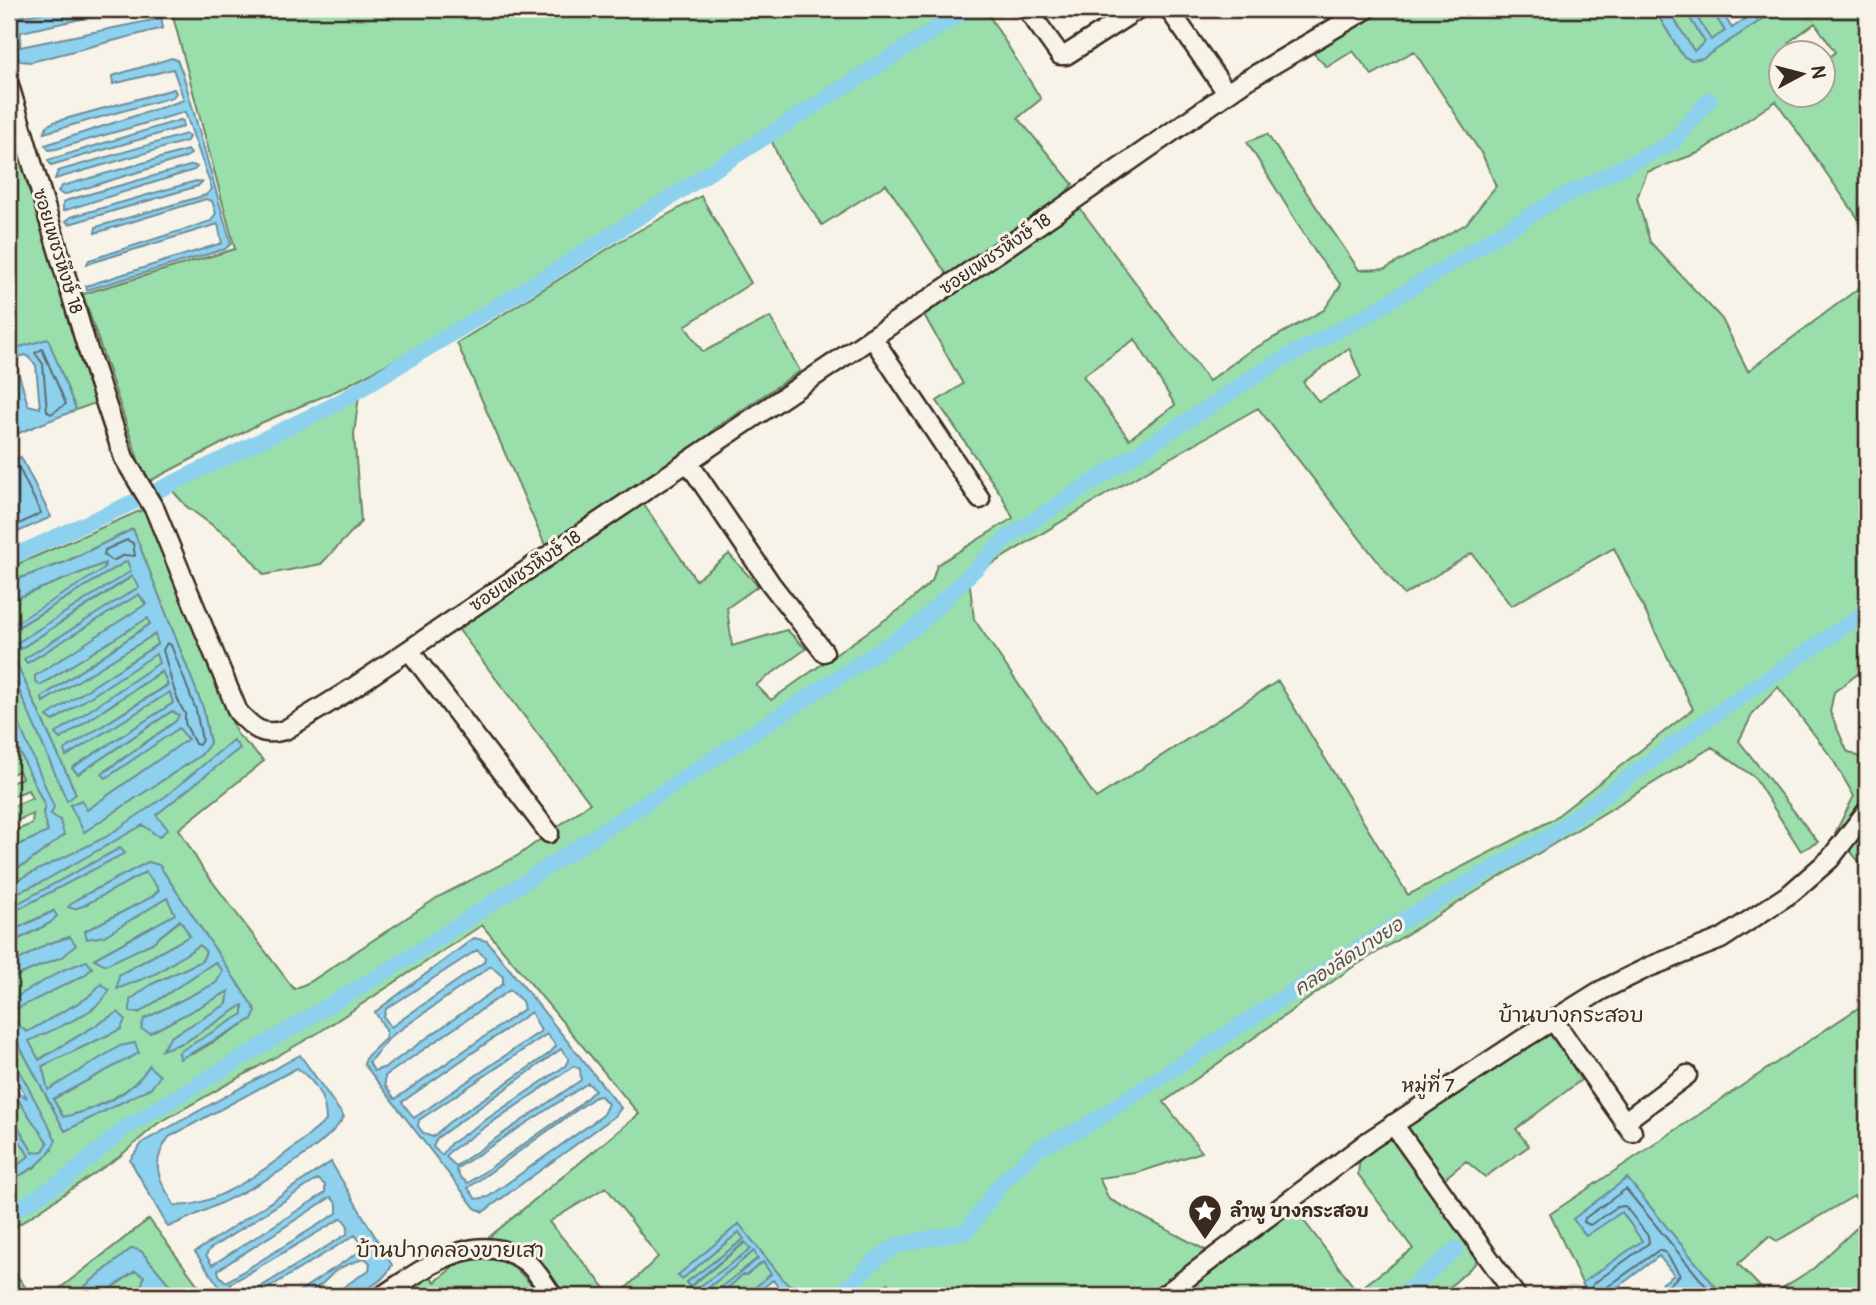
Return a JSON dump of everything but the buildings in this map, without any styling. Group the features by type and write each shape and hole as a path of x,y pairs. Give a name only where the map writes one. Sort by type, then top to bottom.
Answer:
{"street":[{"path":"1027,9 1060,55 1066,55 1138,9"},
{"path":"1169,9 1227,93"},
{"name":"ซอยเพชรหึงษ์ 18","path":"9,85 86,344 124,457 155,510 238,712 263,733 285,730 409,650 1227,93 1367,9"},
{"path":"872,337 980,499"},
{"path":"688,462 771,584 824,652"},
{"path":"409,650 549,832"},
{"path":"1163,1296 1393,1124 1553,1020 1600,991 1649,967 1721,939 1752,920 1820,869 1867,811"},
{"path":"1553,1020 1628,1127 1687,1075"},
{"path":"1393,1124 1516,1296"},
{"path":"382,1296 453,1253 481,1248 509,1253 528,1263 553,1296"}],"green space":[{"path":"171,9 954,9 458,327 338,390 261,423 146,483 83,294 235,249"},
{"path":"976,9 985,9 1041,99 1018,118 1073,184 1054,206 948,276 886,184 822,225 783,168 770,137"},
{"path":"1380,9 1654,9 1683,56 1691,60 1703,58 1778,9 1867,9 1867,231 1781,108 1838,108 1838,38 1825,38 1815,23 1794,38 1768,38 1768,106 1698,153 1647,172 1637,198 1650,242 1722,319 1748,371 1867,282 1867,667 1834,692 1830,712 1847,751 1867,761 1867,871 1835,833 1854,796 1832,758 1778,687 1753,713 1739,741 1818,842 1801,851 1754,777 1712,747 1350,969 1164,1102 1202,1152 1137,1173 1099,1178 1109,1199 1209,1252 1292,1205 1357,1291 1413,1249 1358,1174 1360,1157 1551,1031 1581,1080 1516,1129 1529,1146 1485,1177 1466,1161 1434,1187 1477,1262 1440,1296 900,1296 888,1283 868,1296 793,1296 796,1288 786,1283 739,1224 678,1276 682,1279 739,1232 744,1239 687,1282 690,1287 746,1242 752,1248 689,1296 618,1296 658,1257 606,1187 549,1222 612,1296 562,1296 529,1254 488,1238 639,1114 482,925 318,1033 157,1124 119,1157 9,1231 9,1181 34,1168 52,1150 9,1051 9,1026 65,1131 152,1087 149,1066 123,1093 64,1118 53,1099 139,1052 48,1090 42,1066 121,1029 118,1012 38,1060 28,1041 94,1008 101,985 87,998 27,1032 12,1020 12,1010 85,975 9,1001 9,979 64,956 70,937 47,944 9,966 9,944 50,923 53,911 9,932 9,871 26,864 64,835 51,814 19,724 9,728 9,719 16,715 9,698 9,667 67,800 76,794 9,647 9,601 105,563 104,569 12,631 127,561 132,571 17,643 20,649 133,576 139,587 25,659 27,663 139,594 146,605 35,676 41,685 147,617 150,624 42,697 43,702 155,634 159,643 48,716 53,721 156,653 160,663 56,734 60,739 163,671 168,684 65,750 66,756 170,692 173,703 72,768 78,774 172,711 180,715 176,721 102,773 107,777 179,727 188,740 87,810 85,831 201,755 210,743 203,708 133,529 65,562 9,582 9,568 144,509 237,734 264,761 179,829 202,868 294,989 310,982 438,897 519,855 590,803 456,626 640,499 696,580 729,554 758,586 727,608 732,646 787,630 806,649 756,685 771,700 903,607 932,581 937,565 1013,518 1002,496 937,401 963,384 923,313 1079,207 1209,381 1248,352 1324,310 1341,285 1317,255 1247,142 1267,134 1359,270 1385,269 1466,224 1496,186 1483,156 1414,51 1372,75 1353,51 1327,67 1311,51","holes":["1135,339 1175,405 1129,439 1083,376","1349,348 1361,377 1319,402 1303,382","1258,408 1404,595 1472,553 1511,606 1614,548 1693,709 1552,820 1408,895 1278,681 1096,798 974,619 969,578 1110,492","148,862 159,865 256,1011 252,1019 193,1054 180,1052 244,1014 243,1005 185,1042 164,1049 171,1037 227,1004 229,991 150,1033 144,1019 217,983 224,971 215,962 140,1012 150,985 202,961 206,952 200,945 155,974 119,975 190,936 181,920 152,943 106,964 95,958 176,914 167,897 136,917 87,938 85,931 152,897 159,890 146,872 69,907 77,899"]},
{"path":"1668,9 1684,9 1705,42 1694,52"},
{"path":"1692,9 1711,9 1725,31 1711,41"},
{"path":"9,118 98,402 76,410 48,340 9,350"},
{"path":"701,196 751,283 685,326 703,352 770,317 800,371 714,429 700,446 548,552 457,343 622,240"},
{"path":"359,395 354,434 361,522 321,564 264,575 238,544 186,506 171,489"},
{"path":"9,729 45,806 43,813 48,832 9,849 9,833 32,824 33,814 9,824 9,808 32,798 28,790 9,798 9,784 22,778 19,771 9,775 9,761 14,753 9,753"},
{"path":"1867,1002 1867,1210 1854,1196 1777,1241 1769,1236 1738,1264 1769,1296 1723,1296 1627,1179 1622,1212 1643,1241 1582,1283 1550,1214"},
{"path":"9,1087 48,1143 43,1151 33,1153 9,1111"},
{"path":"9,1123 29,1156 17,1166 9,1153"},
{"path":"1867,1218 1867,1283 1858,1290 1863,1296 1770,1296 1814,1268"},
{"path":"149,1219 206,1296 179,1296 141,1251 132,1248 73,1296 50,1296"},
{"path":"754,1251 758,1258 710,1296 698,1296"},
{"path":"469,1254 508,1260 542,1296 394,1296 426,1271 435,1282"},
{"path":"763,1262 772,1274 745,1296 719,1296 742,1275 746,1275"},
{"path":"9,1265 32,1296 14,1296 9,1290"},
{"path":"135,1271 144,1276 142,1285 126,1296 101,1296"}],"water":[{"path":"9,9 14,9 16,17 66,9 127,9 21,32 20,47 158,19 157,9 160,9 163,28 31,62 20,61 12,47"},
{"path":"1654,9 1668,9 1694,51 1705,42 1684,9 1692,9 1711,40 1725,31 1711,9 1720,9 1732,28 1745,19 1738,9 1745,9 1751,18 1762,9 1778,9 1703,58 1691,60 1683,56"},
{"path":"172,58 177,60 183,74 231,244 225,249 87,290 86,286 222,243 218,224 87,264 89,260 211,221 216,213 212,201 206,199 95,233 96,227 206,195 212,189 185,112 56,149 49,150 45,145 184,100 173,69 113,84 112,76"},
{"path":"174,89 176,93 173,97 44,133 47,126 54,122"},
{"path":"183,121 183,127 51,165 48,160"},
{"path":"186,134 189,137 187,141 55,179 58,171"},
{"path":"188,150 191,154 184,158 63,195 58,191 62,186"},
{"path":"193,165 197,167 194,170 63,211 63,203 68,200"},
{"path":"196,181 202,182 198,186 69,224 66,221 71,217"},
{"path":"48,339 76,410 9,437 9,414 15,414 17,409 9,386 9,350","holes":["26,355 36,365 40,408 28,405 14,358"]},
{"path":"21,457 51,517 9,536 9,461"},
{"path":"133,529 203,708 210,743 201,755 84,832 70,805 81,800 87,810 188,739 179,728 106,778 102,774 176,721 179,715 172,711 78,774 72,768 173,703 170,692 66,756 64,750 168,685 162,671 60,739 55,734 159,663 156,654 53,721 47,716 158,644 155,634 43,702 42,697 150,624 148,618 40,685 35,681 35,676 146,604 139,594 27,663 24,659 139,587 132,576 20,649 17,643 131,571 127,561 11,631 9,627 104,569 105,563 9,601 9,582 66,562"},
{"path":"9,647 76,794 67,801 9,667"},
{"path":"19,724 54,807 51,814 60,820 64,835 26,864 9,871 9,849 48,832 43,813 45,806 9,729"},
{"path":"233,740 240,748 156,815 168,829 159,837 143,825 40,883 9,896 9,884 106,837 166,796"},
{"path":"120,848 125,853 9,914 9,908"},
{"path":"148,862 159,865 256,1011 252,1019 180,1059 179,1052 243,1014 243,1005 185,1042 162,1050 171,1037 227,1004 229,991 150,1033 141,1029 144,1019 216,983 223,971 215,962 140,1012 130,1012 130,1000 150,985 202,961 206,952 200,945 155,974 117,989 119,975 190,936 180,920 152,943 106,965 94,959 175,914 167,898 104,936 87,939 85,931 152,897 159,890 146,872 83,906 74,909 68,907 77,899"},
{"path":"54,911 57,916 50,923 9,944 9,932"},
{"path":"70,937 76,945 64,956 9,979 9,966 47,944"},
{"path":"474,938 487,941 621,1108 615,1116 483,1212 475,1208 364,1064 367,1056 386,1038 386,1030 375,1012","holes":["477,950 485,957 484,962 391,1027 384,1017 386,1009","491,966 503,977 503,984 386,1067 374,1071 369,1062 390,1037","510,990 522,1001 524,1009 395,1099 385,1085 385,1076","531,1012 541,1031 414,1118 402,1102","547,1034 556,1046 550,1053 448,1123 433,1137 424,1134 418,1126 419,1120","561,1049 569,1059 565,1066 450,1144 442,1155 433,1147 437,1138","574,1066 580,1069 581,1080 456,1166 446,1157 449,1152","588,1083 595,1090 577,1107 468,1183 460,1177 456,1169","601,1096 608,1104 602,1116 488,1197 476,1199 468,1188 595,1097"]},
{"path":"87,961 92,968 85,975 12,1011 12,1020 27,1032 87,998 101,984 109,990 96,1006 86,1013 29,1041 39,1060 118,1012 125,1019 121,1029 42,1066 48,1090 120,1046 135,1043 139,1053 53,1099 63,1117 112,1100 133,1085 149,1066 160,1076 152,1087 65,1131 9,1026 9,1001 63,970"},
{"path":"9,1051 56,1140 42,1160 9,1181 9,1153 17,1166 29,1156 9,1123 9,1111 33,1153 43,1151 48,1143 9,1087 9,1076 19,1093 27,1098 9,1066"},
{"path":"300,1055 344,1117 312,1150 289,1166 238,1195 168,1227 130,1160 143,1142","holes":["297,1068 314,1084 322,1098 326,1121 295,1147 233,1188 192,1204 174,1205 158,1171 159,1156 169,1137"]},
{"path":"331,1162 392,1265 381,1280 357,1292 330,1296 369,1270 370,1263 365,1258 337,1270 311,1292 292,1296 362,1250 361,1242 355,1235 255,1296 246,1296 347,1234 348,1226 342,1218 230,1284 236,1296 226,1296 195,1252","holes":["318,1179 325,1185 325,1193 212,1265 206,1255 210,1249","331,1197 337,1204 337,1213 226,1282 219,1275 218,1270"]},
{"path":"1627,1178 1723,1296 1645,1296 1674,1275 1659,1256 1606,1296 1580,1296 1586,1290 1582,1283 1642,1241 1622,1212 1586,1236 1573,1219"},
{"path":"739,1224 786,1283 796,1288 793,1296 775,1296 781,1291 773,1280 753,1296 745,1296 771,1274 763,1262 746,1275 742,1275 719,1296 710,1296 758,1259 754,1251 698,1296 688,1295 751,1249 745,1242 689,1287 687,1282 744,1239 739,1232 682,1279 678,1275"},
{"path":"132,1248 141,1251 179,1296 159,1296 160,1292 155,1286 139,1296 126,1296 142,1285 144,1276 135,1271 101,1296 73,1296"}],"waterway":[{"path":"9,558 136,501 334,405 534,284 967,9"},
{"path":"9,1214 64,1180 125,1128 408,958 917,626 1007,538 1274,364 1369,314 1554,201 1672,143 1709,100"},
{"name":"คลองลัดบางยอ","path":"838,1296 876,1260 897,1245 967,1231 999,1186 1039,1148 1083,1128 1390,928 1548,837 1700,725 1867,611"},
{"path":"1402,1296 1456,1249"}],"place":[{"name":"ลำพู บางกระสอบ","path":"1205,1241"}],"district":[{"name":"บ้านบางกระสอบ","path":"1571,1015"},
{"name":"หมู่ที่ 7","path":"1428,1085"},
{"name":"บ้านปากคลองขายเสา","path":"450,1250"}]}
